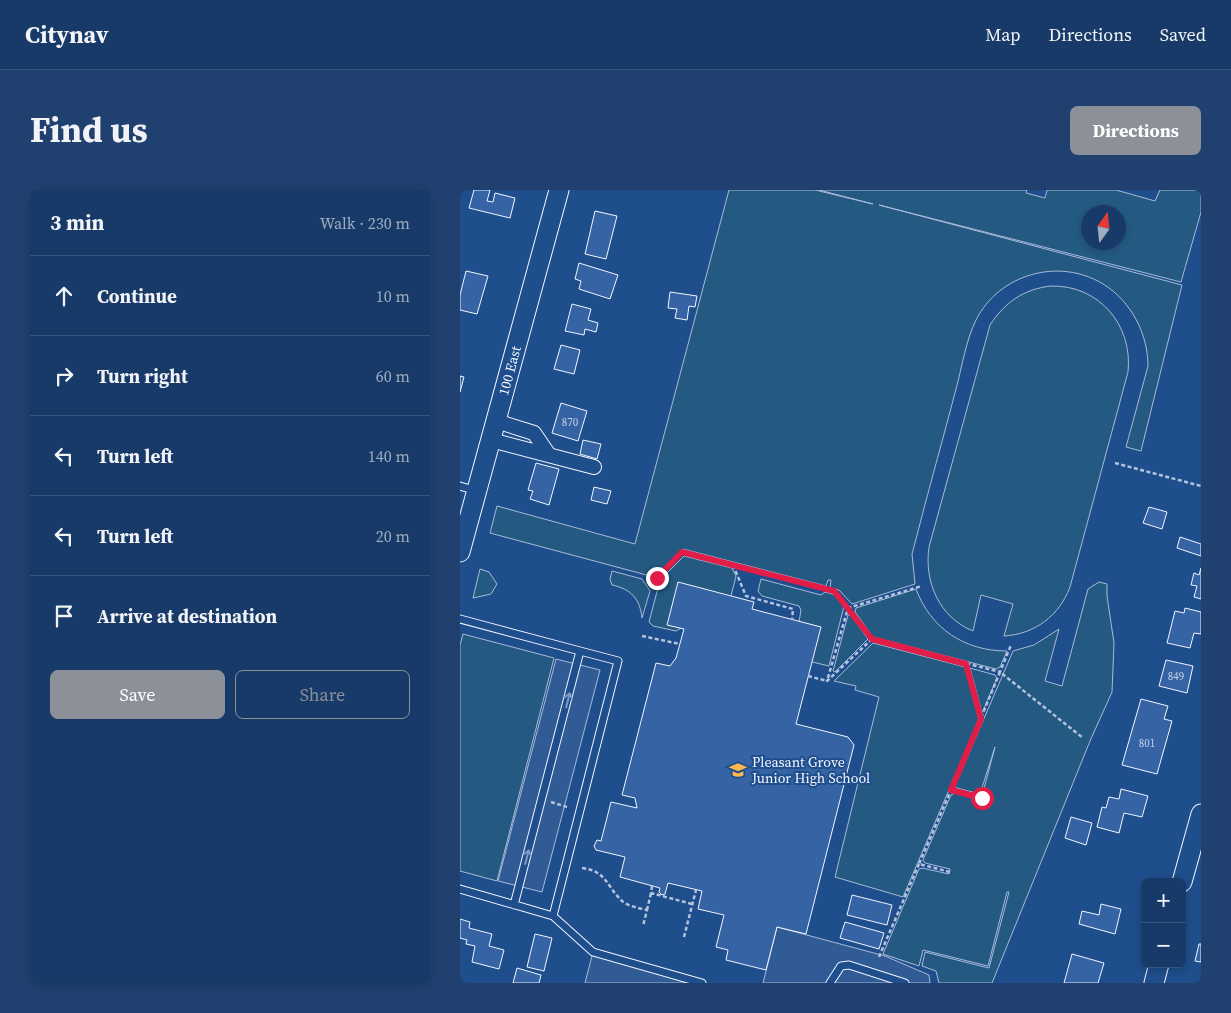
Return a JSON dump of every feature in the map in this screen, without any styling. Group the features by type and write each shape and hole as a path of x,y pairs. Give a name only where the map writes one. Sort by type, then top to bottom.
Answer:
{"main road":[{"name":"100 East","path":"460,552 468,488 491,440 559,190"},
{"path":"1183,878 1201,814"},
{"path":"1154,983 1158,968"}],"street":[{"path":"496,421 534,433 549,455"},
{"path":"491,440 594,468"}],"lane":[{"path":"460,619 618,661 553,916"},
{"path":"514,904 580,651"},
{"path":"460,889 553,916 593,952 702,983"},
{"path":"830,983 841,966 849,965 905,983"}],"path":[{"path":"1114,463 1201,486"},
{"path":"657,578 682,552 834,591 872,639 1000,672 1083,738"},
{"path":"733,565 746,596 793,609 792,620"},
{"path":"848,608 922,586"},
{"path":"827,681 848,608"},
{"path":"642,636 680,644"},
{"path":"827,681 872,639"},
{"path":"879,957 1011,645"},
{"path":"966,664 981,719"},
{"path":"808,676 827,681"},
{"path":"951,790 982,798"},
{"path":"542,800 567,807"},
{"path":"919,864 950,872"},
{"path":"582,868 594,869 602,875 621,901 647,910"},
{"path":"643,926 652,886"},
{"path":"684,937 696,890"},
{"path":"650,894 692,904"}],"shaded area":[{"path":"729,190 815,190 873,204 819,190 1027,190 1026,193 1045,198 1047,190 1116,190 1155,201 1160,190 1201,190 1201,212 1181,282 879,205 1182,285 1141,451 1126,447 1148,366 1147,354 1145,342 1136,319 1122,299 1103,284 1086,276 1050,271 1015,281 999,291 986,304 976,320 967,345 912,554 915,584 852,604 839,590 830,588 831,580 828,580 826,586 683,549 654,577 490,533 497,506 635,544"},
{"path":"1051,286 1068,287 1084,292 1098,300 1109,311 1125,339 1128,355 1128,372 1070,587 1065,597 1059,607 1044,622 1026,632 1004,636 1013,604 981,595 973,631 951,617 936,597 929,573 929,547 990,325 1002,310 1016,298 1032,290"},
{"path":"684,556 732,568 736,576 731,596 668,625 681,628 676,631 653,626 649,622 660,580"},
{"path":"480,569 489,572 497,584 491,594 473,598"},
{"path":"612,571 642,579 650,591 642,618 637,600 624,589 612,585 610,579"},
{"path":"761,579 821,595 825,592 836,595 844,606 829,666 812,662 799,622 801,610 799,606 762,596 758,591"},
{"path":"1099,582 1107,584 1114,643 1112,692 1090,741 992,983 939,983 936,971 922,966 925,952 989,968 1009,892 1007,892 988,966 923,950 919,966 883,954 919,869 949,874 950,869 925,863 923,860 951,795 955,793 981,800 995,747 980,794 955,786 1013,651 1034,645 1059,629 1045,681 1062,686 1088,589"},
{"path":"916,589 922,603 931,616 951,635 977,647 1007,651 1000,667 996,669 873,637 855,612 856,608"},
{"path":"848,615 851,615 868,639 835,672 833,671"},
{"path":"463,634 554,658 497,881 460,871 460,645"},
{"path":"873,643 965,667 979,720 903,897 835,877 879,697 855,690 856,686 834,681"},
{"path":"556,659 600,670 542,892 498,881"},
{"path":"970,668 995,675 997,678 982,713"},
{"path":"777,927 885,956 929,975 930,983 763,983"},
{"path":"593,952 702,983 585,983"}],"building":[{"path":"474,190 490,190 487,201 493,202 495,193 515,198 510,218 469,208"},
{"path":"595,211 617,216 606,259 585,254"},
{"path":"579,263 618,275 610,299 579,289 581,281 575,279"},
{"path":"466,271 488,276 477,314 460,310 460,295"},
{"path":"670,292 697,296 695,307 689,306 687,320 675,318 677,309 668,308"},
{"path":"572,304 591,309 588,320 598,323 596,332 585,329 584,335 565,331"},
{"path":"561,345 580,350 574,374 554,369"},
{"path":"460,376 464,377 460,392"},
{"path":"561,403 587,411 578,441 552,433"},
{"path":"583,440 601,444 597,459 580,454"},
{"path":"536,463 559,469 549,505 530,499 533,491 528,490"},
{"path":"594,487 611,491 607,504 591,500"},
{"path":"1149,507 1167,512 1162,529 1143,523"},
{"path":"1180,537 1201,544 1201,556 1177,548"},
{"path":"1201,568 1201,599 1194,597 1197,586 1191,585 1194,573 1199,575"},
{"name":"Pleasant Grove Junior High School","path":"678,582 754,602 752,609 821,627 796,724 848,737 854,745 806,934 777,927 766,970 726,960 728,950 716,947 724,915 698,909 702,891 668,883 665,894 662,895 659,892 660,888 620,877 625,857 596,850 594,846 597,840 601,841 611,802 637,808 635,798 622,795 656,663 670,666 676,658 684,629 667,625"},
{"path":"1185,608 1201,612 1201,634 1194,633 1190,648 1167,643 1175,611 1184,613"},
{"path":"1166,660 1193,666 1187,693 1159,686"},
{"path":"1141,699 1168,706 1164,719 1172,721 1157,774 1122,765"},
{"path":"1121,789 1148,796 1142,817 1124,813 1119,833 1097,827 1102,807 1106,808 1109,797 1119,799"},
{"path":"1071,817 1092,823 1086,845 1065,838"},
{"path":"852,895 892,905 887,925 847,915"},
{"path":"1101,904 1121,909 1115,934 1079,924 1082,911 1099,915"},
{"path":"460,919 470,922 469,928 492,934 489,946 504,950 499,969 472,962 475,946 466,944 467,940 460,938"},
{"path":"845,922 884,933 879,949 840,938"},
{"path":"535,934 552,938 544,971 527,967"},
{"path":"1199,944 1201,944 1201,962 1195,961"},
{"path":"1072,954 1104,963 1098,983 1064,983"},
{"path":"517,968 541,975 539,983 513,983"}],"place":[{"name":"Pleasant Grove Junior High School","path":"738,770"}],"route":[{"path":"657,578 682,552 834,591 872,639 966,664 981,719 951,790 982,798"}]}
